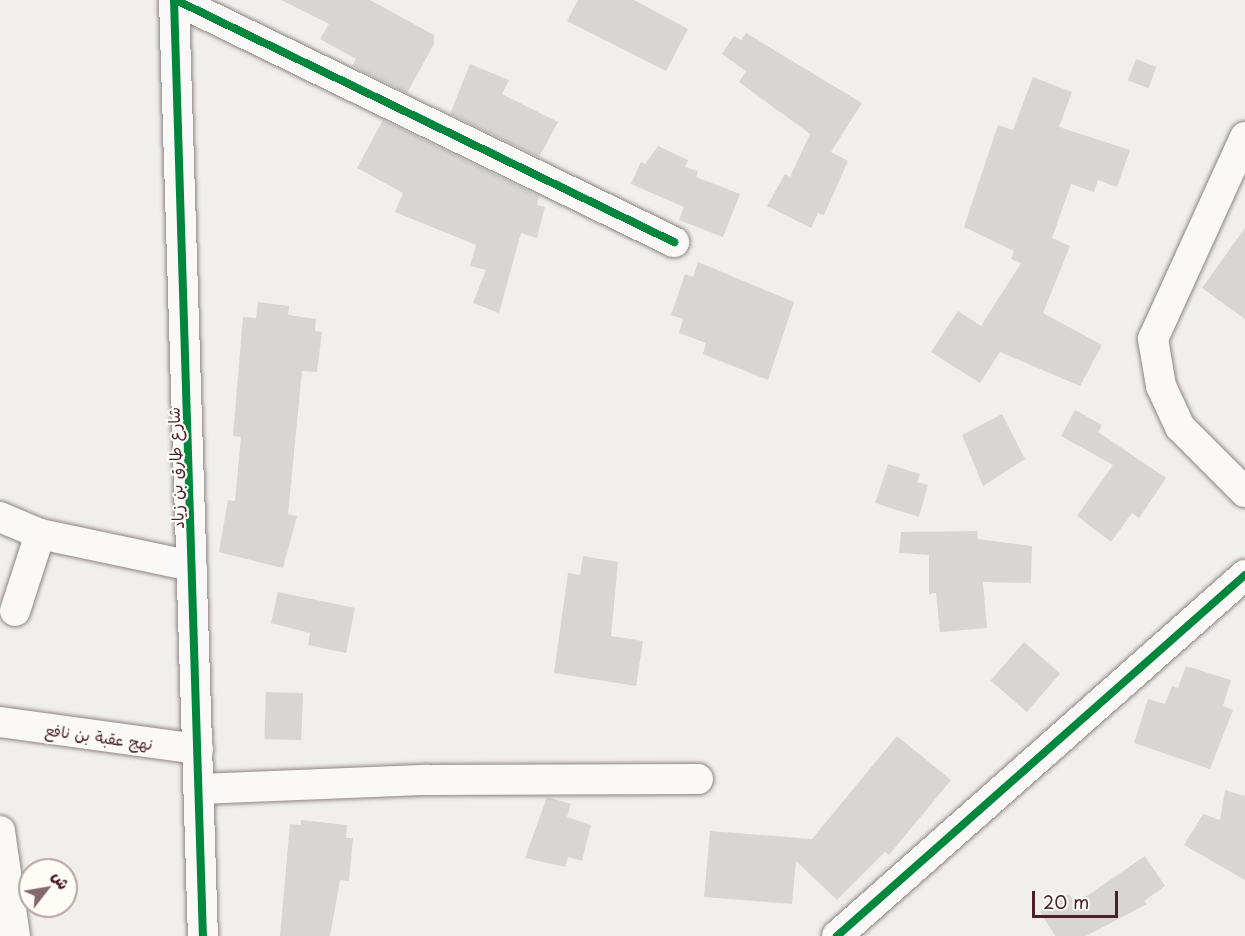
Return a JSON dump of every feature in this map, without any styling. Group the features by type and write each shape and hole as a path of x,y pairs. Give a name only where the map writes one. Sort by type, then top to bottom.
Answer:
{"street":[{"path":"175,0 674,242"},
{"name":"شارع طارق بن زياد","path":"175,0 202,936"},
{"path":"1245,138 1153,339 1161,386 1180,428 1245,492"},
{"path":"0,518 40,534 192,566"},
{"path":"15,611 40,534"},
{"path":"837,936 1245,575"},
{"name":"نهج عقبة بن نافع","path":"0,722 198,749"},
{"path":"199,789 428,780 698,778"},
{"path":"0,831 15,936"}],"building":[{"path":"281,0 370,0 434,35 434,44 407,93 352,66 356,59 320,39 329,24"},
{"path":"578,0 634,0 688,29 666,71 567,21"},
{"path":"746,33 862,103 831,152 848,161 824,215 818,213 811,228 767,206 785,174 790,177 810,134 739,82 746,71 722,54 734,36 741,40"},
{"path":"1136,59 1157,67 1148,88 1128,80"},
{"path":"470,64 509,80 502,94 558,122 539,157 450,114"},
{"path":"1033,77 1072,92 1059,127 1130,150 1117,187 1098,180 1094,192 1071,184 1052,238 1070,246 1043,313 1102,345 1080,386 1000,352 980,383 931,352 958,311 981,326 1021,263 1011,259 1014,251 964,227 998,125 1013,130"},
{"path":"383,120 539,196 537,205 545,207 537,238 521,233 499,313 473,303 486,270 470,266 476,245 395,212 403,193 357,168"},
{"path":"658,146 688,160 685,167 698,171 696,177 740,194 723,237 679,220 684,207 631,184 641,162 645,164"},
{"path":"1245,228 1245,319 1202,288"},
{"path":"698,262 794,302 768,380 703,354 706,343 679,333 683,319 671,315 685,274 693,277"},
{"path":"258,302 289,306 288,315 316,319 315,331 322,332 317,372 302,371 288,514 297,516 283,568 219,552 228,500 235,501 241,437 233,436 243,317 256,318"},
{"path":"1075,410 1102,425 1098,432 1166,478 1139,518 1132,513 1111,542 1077,516 1113,465 1061,436"},
{"path":"1002,414 1025,459 983,486 962,435"},
{"path":"888,464 920,474 917,482 928,485 919,517 875,503"},
{"path":"977,531 978,539 1032,546 1031,583 983,582 987,628 940,632 936,593 929,594 929,555 899,553 901,532"},
{"path":"583,556 618,562 611,636 643,641 636,686 554,673 568,573 580,575"},
{"path":"278,592 355,608 346,653 308,645 310,633 271,623"},
{"path":"1024,642 1060,673 1027,712 991,680"},
{"path":"1186,666 1231,680 1223,706 1233,710 1210,769 1134,743 1148,699 1165,704 1172,686 1178,688"},
{"path":"266,692 303,693 301,740 264,739"},
{"path":"897,736 951,780 889,855 885,852 837,900 796,861 792,904 704,897 710,831 812,839"},
{"path":"1225,790 1245,796 1245,880 1184,845 1203,814 1220,820"},
{"path":"547,797 571,804 567,817 591,825 582,861 568,857 565,867 525,858"},
{"path":"301,820 347,825 346,838 353,838 349,881 340,880 330,936 280,936 290,824 301,825"},
{"path":"1145,856 1165,886 1144,901 1147,904 1086,936 1055,936 1040,912 1069,894 1075,904"}],"cycle path":[{"path":"174,0 203,936"},
{"path":"176,0 674,242"},
{"path":"837,936 1245,575"}]}
